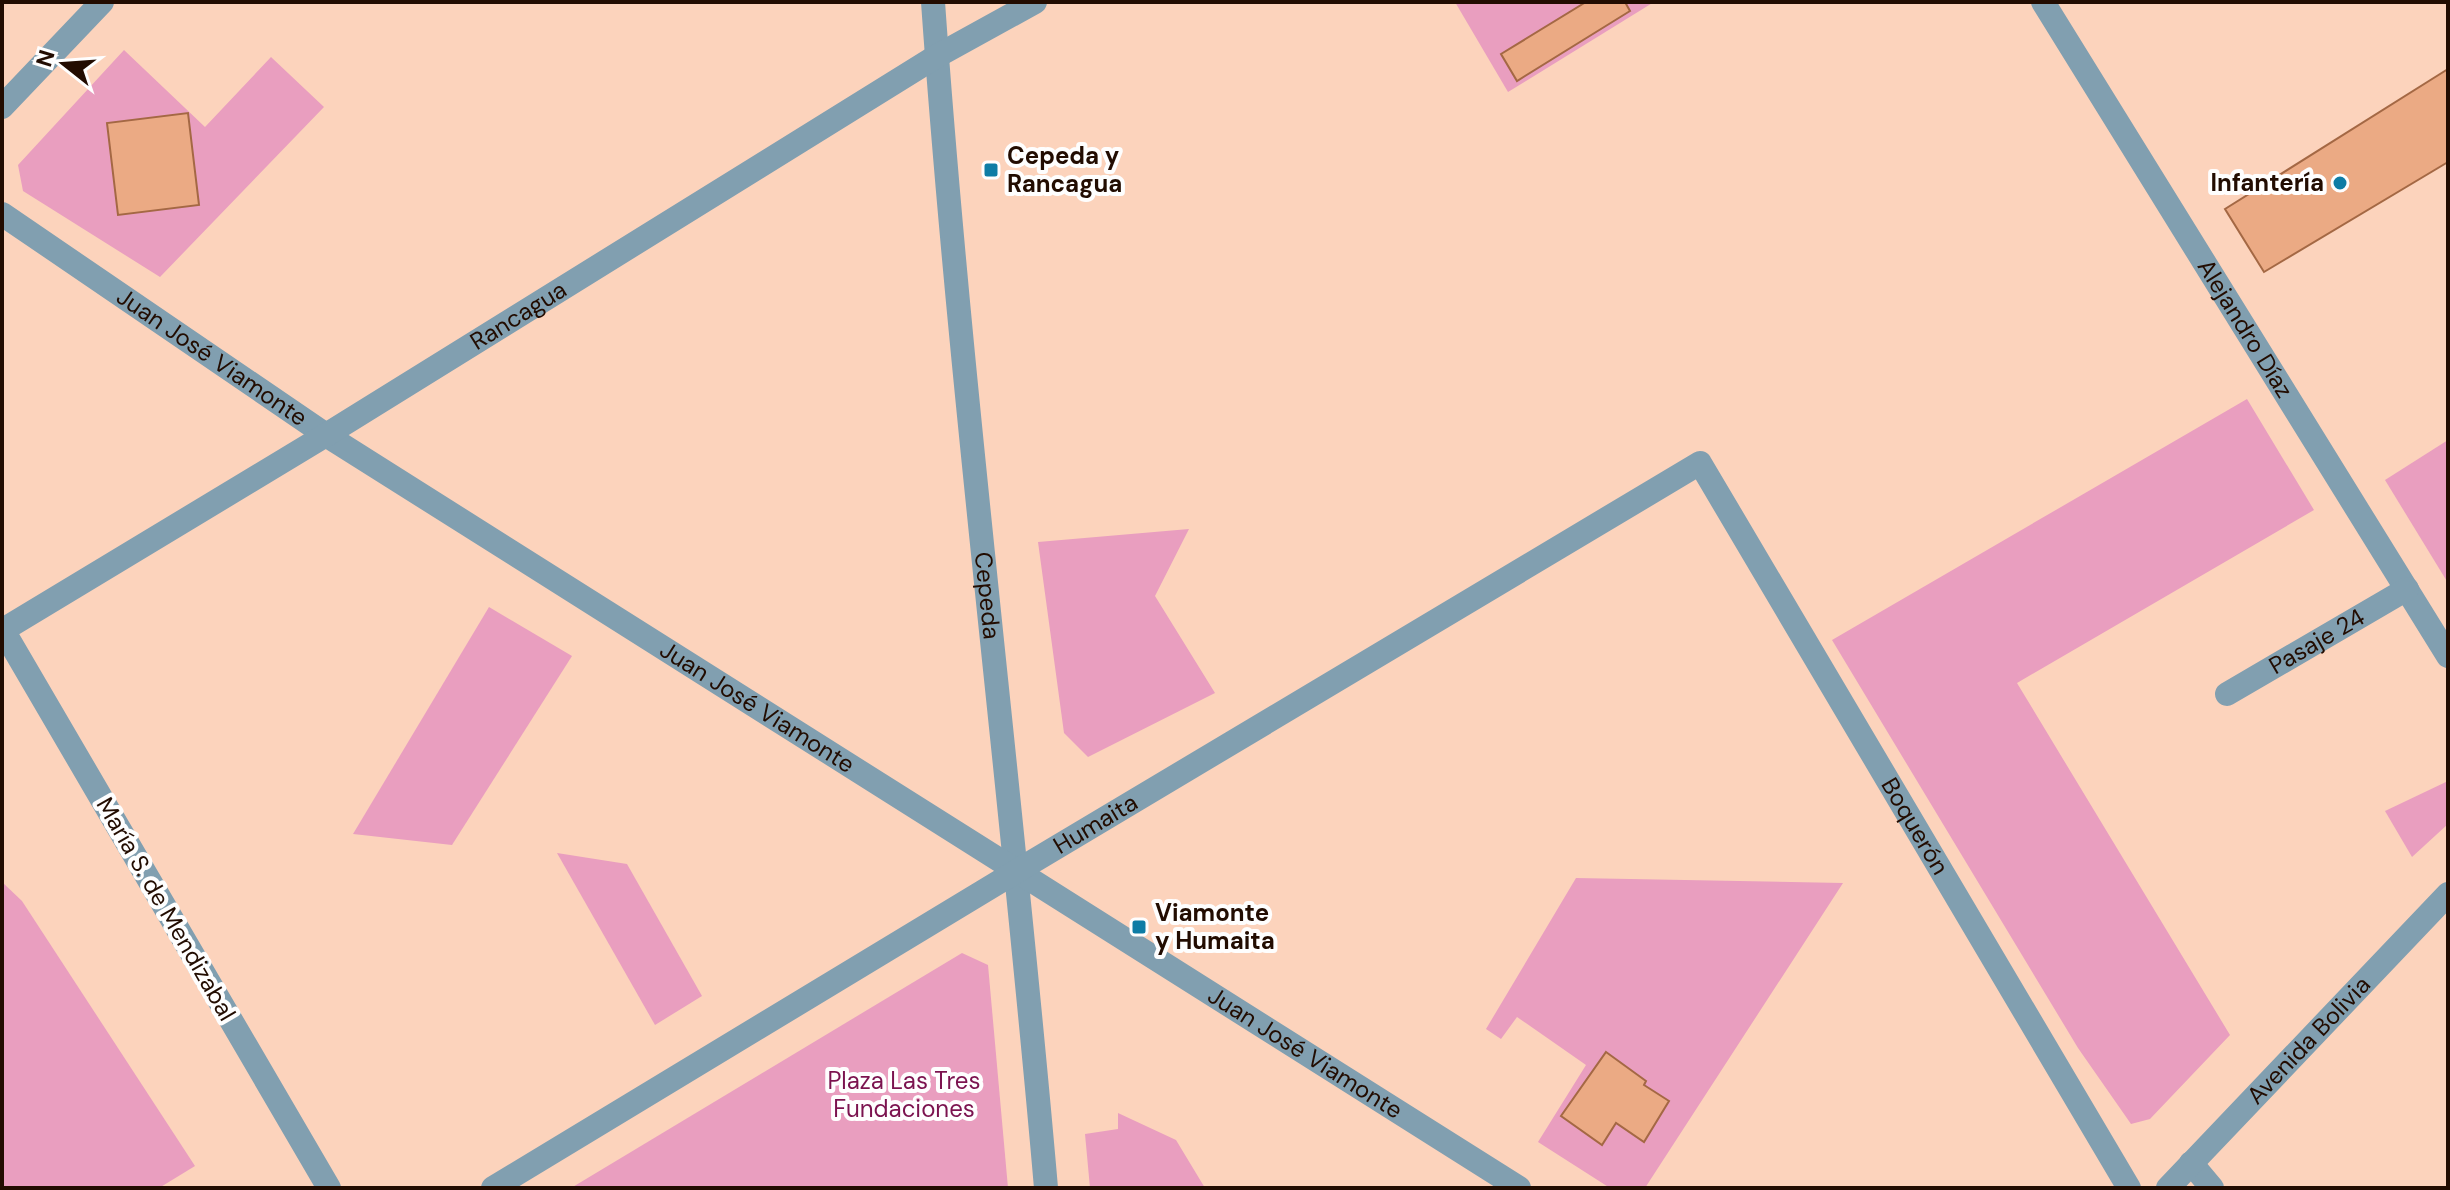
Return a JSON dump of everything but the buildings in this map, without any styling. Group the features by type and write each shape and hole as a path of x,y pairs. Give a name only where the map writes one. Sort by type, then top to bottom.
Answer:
{"street":[{"path":"2,107 102,2"},
{"name":"Cepeda","path":"933,2 946,177 1046,1188"},
{"name":"Rancagua","path":"3,630 326,435 937,56 1035,2"},
{"name":"Alejandro Díaz","path":"2043,2 2448,656"},
{"name":"Juan José Viamonte","path":"2,214 326,435 1519,1188"},
{"name":"Humaita","path":"493,1188 1700,463"},
{"name":"Boquerón","path":"1700,463 2129,1188"},
{"name":"Pasaje 24","path":"2227,694 2407,589"},
{"name":"María S. de Mendizabal","path":"3,630 329,1188"},
{"name":"Avenida Bolivia","path":"2168,1188 2448,894"},
{"path":"2191,1163 2212,1188"}],"green space":[{"path":"1455,2 1654,2 1508,92"},
{"path":"124,50 205,127 271,57 324,107 160,277 23,191 18,165"},
{"path":"2247,399 2314,510 2017,683 2230,1035 2150,1119 2131,1124 2078,1048 1832,640"},
{"path":"2448,440 2448,583 2385,480"},
{"path":"1189,529 1155,596 1215,693 1088,757 1064,733 1038,542"},
{"path":"489,607 572,656 452,845 353,834"},
{"path":"2448,781 2448,824 2412,857 2385,811"},
{"path":"557,853 627,864 702,996 655,1025"},
{"path":"1576,878 1843,883 1645,1188 1610,1188 1538,1142 1586,1065 1517,1017 1501,1039 1486,1029"},
{"path":"2,882 22,901 195,1166 159,1188 2,1188"},
{"name":"Plaza Las Tres Fundaciones","path":"962,953 988,965 1008,1188 571,1188"},
{"path":"1118,1113 1176,1140 1205,1188 1090,1188 1085,1134 1118,1129"}],"place":[{"name":"Cepeda y Rancagua","path":"991,170"},
{"name":"Infantería","path":"2340,183"},
{"name":"Viamonte y Humaita","path":"1139,927"}]}
